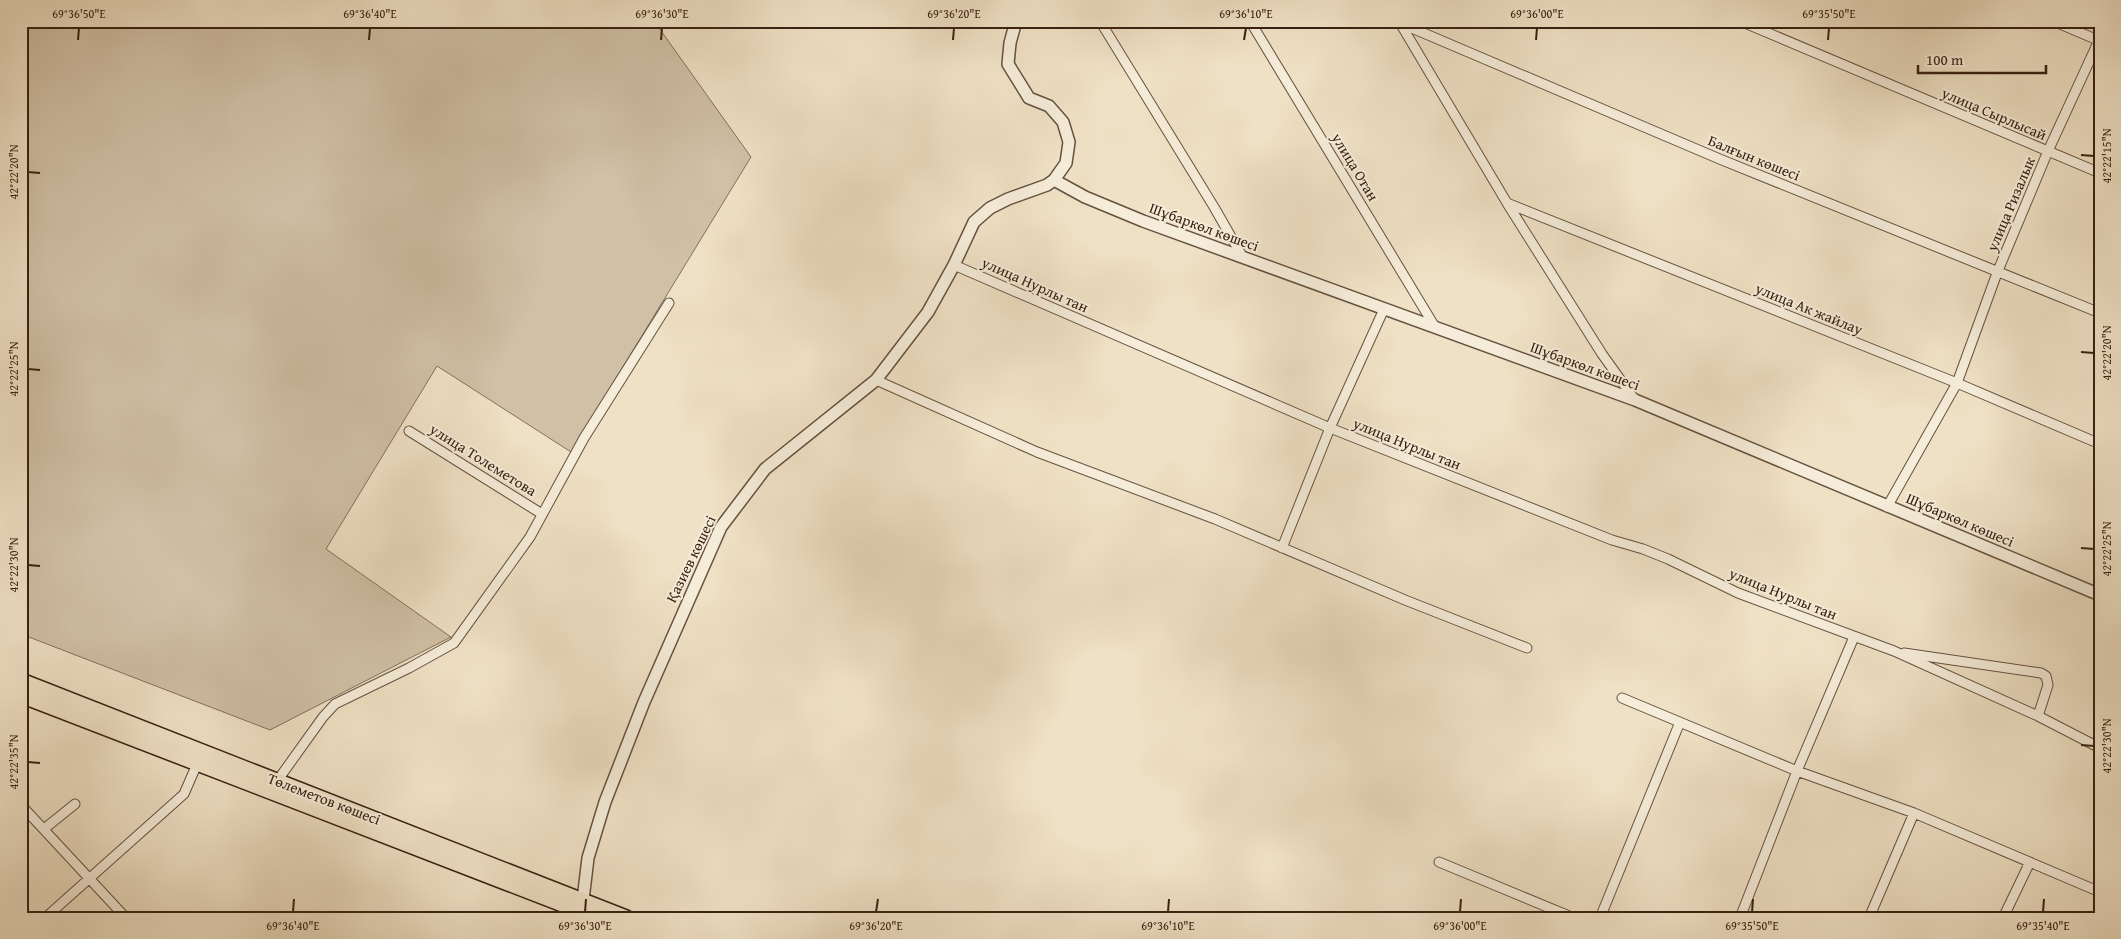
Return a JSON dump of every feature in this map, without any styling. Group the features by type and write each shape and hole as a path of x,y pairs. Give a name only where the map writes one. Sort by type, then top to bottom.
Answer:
{"main road":[{"name":"Төлеметов көшесі","path":"21,681 274,780 597,918"},
{"name":"Төлеметов көшесі","path":"21,695 197,764 424,845"},
{"name":"Төлеметов көшесі","path":"581,910 626,918"}],"street":[{"path":"1100,21 1242,256"},
{"name":"улица Отан","path":"1250,21 1435,327"},
{"name":"улица Сырлысай","path":"1740,21 2100,173"},
{"path":"2053,21 2100,40"},
{"path":"1017,22 1010,43 1008,64 1029,98 1049,106 1063,122 1069,142 1066,163 1054,180"},
{"path":"1399,22 1507,203 1602,354 1635,400"},
{"name":"Балғын көшесі","path":"1399,22 1732,164 2100,314"},
{"name":"улица Ризалык","path":"1888,506 1957,383 1997,272 2048,151 2100,40"},
{"name":"Шұбаркөл көшесі","path":"1054,180 1106,206 1635,400 2100,595"},
{"name":"Қазиев көшесі","path":"581,910 588,858 605,802 644,702 721,527 765,469 876,380 928,312 954,265 974,222 990,208 1008,199 1047,186 1054,180"},
{"name":"улица Ак жайлау","path":"1507,203 1957,383 2100,444"},
{"name":"улица Нурлы тан","path":"954,265 1330,428 1612,540 1644,549 1696,571 1738,593 1894,651"},
{"path":"274,780 280,777 334,704 454,643 530,537 584,438 669,303"},
{"path":"1282,548 1330,428 1384,308"},
{"path":"876,380 1037,452 1215,519 1404,600 1527,648"},
{"name":"улица Толеметова","path":"409,431 542,514"},
{"path":"1740,918 1797,771 1854,637"},
{"path":"1894,651 2041,673 2046,676 2048,685 2038,716"},
{"path":"1894,651 2038,716 2100,748"},
{"path":"1622,698 1797,771 1914,813 2100,892"},
{"path":"1600,918 1680,722"},
{"path":"45,918 184,794 197,764"},
{"path":"21,804 126,918"},
{"path":"44,830 75,804"},
{"path":"1869,918 1914,813"},
{"path":"1439,862 1574,918"},
{"path":"2003,918 2030,862"}],"shaded area":[{"path":"21,21 654,21 751,157 571,452 437,366 326,549 451,637 270,730 21,634"}]}
